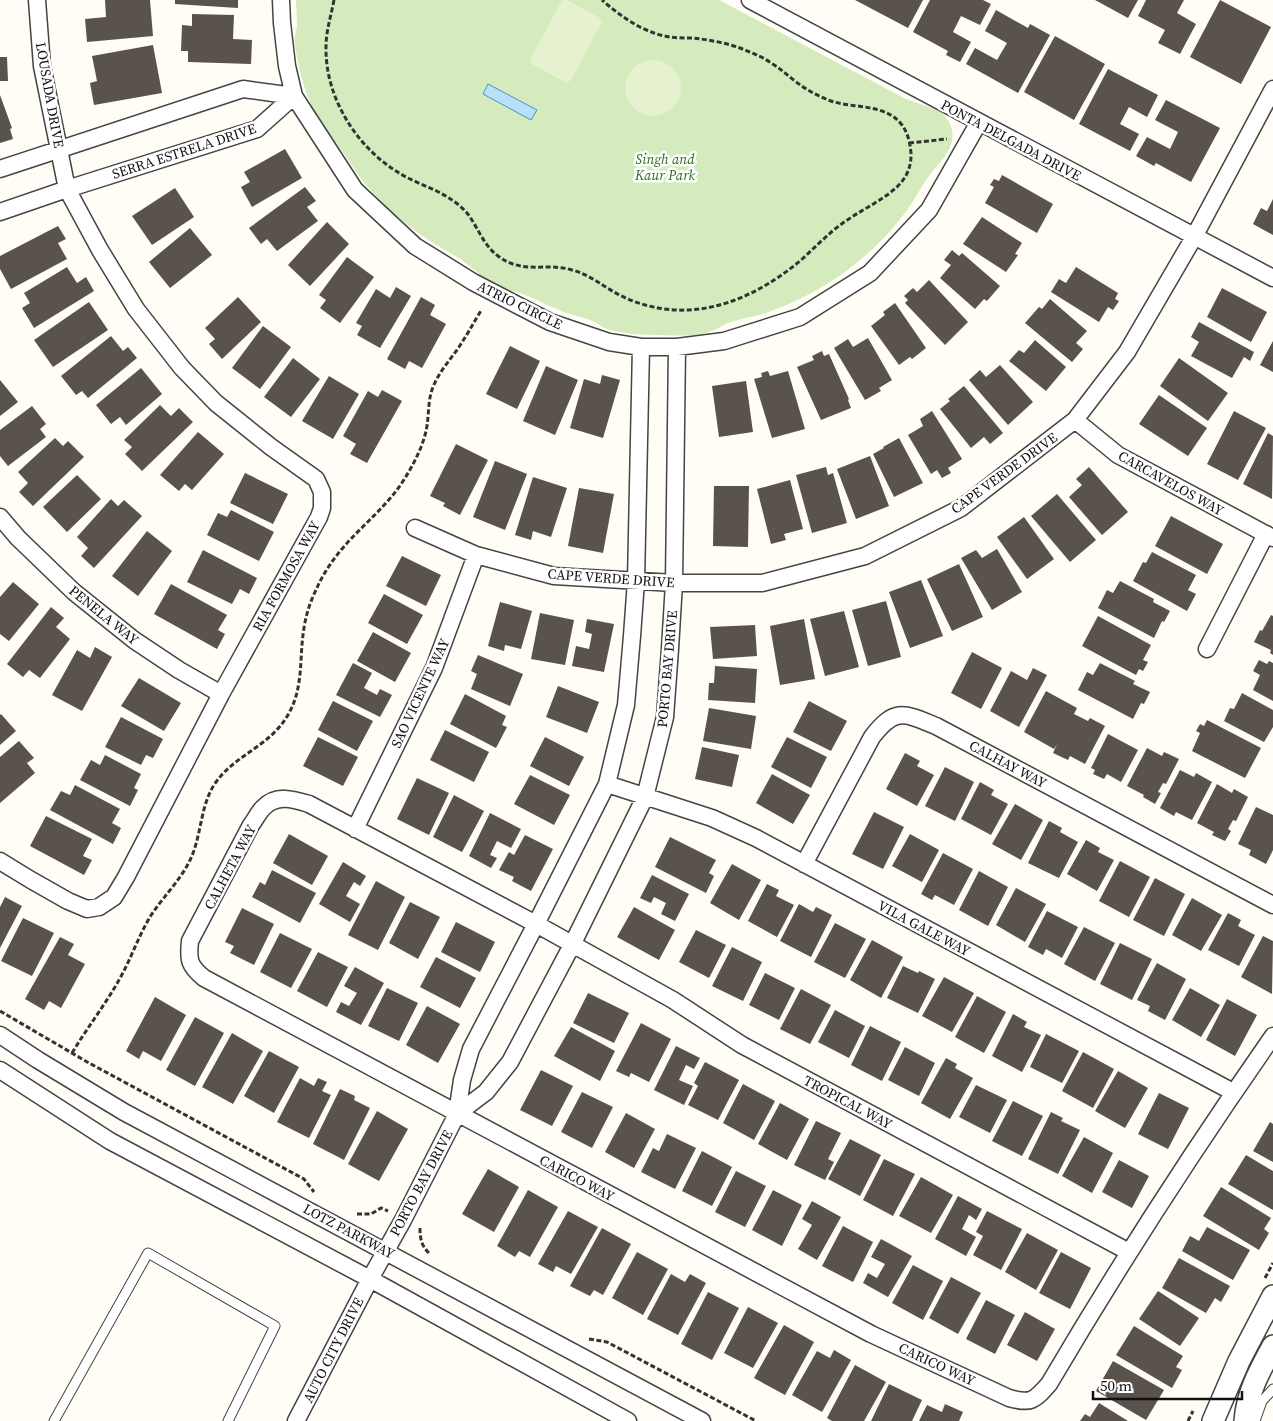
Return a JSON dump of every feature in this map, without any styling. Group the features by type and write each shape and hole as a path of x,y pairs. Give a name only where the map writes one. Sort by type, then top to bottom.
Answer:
{"street":[{"name":"LOUSADA DRIVE","path":"38,0 42,66 67,189"},
{"name":"ATRIO CIRCLE","path":"281,0 287,66 294,96 355,190 415,246 473,282 550,322 610,342 641,347 677,347 724,341 800,317 870,274 929,210 978,122"},
{"name":"PONTA DELGADA DRIVE","path":"750,0 1273,278"},
{"path":"0,169 243,89 294,96"},
{"name":"CAPE VERDE DRIVE","path":"414,528 476,554 554,576 674,583 762,583 865,556 961,508 1075,420 1126,352 1194,237 1273,89"},
{"name":"SERRA ESTRELA DRIVE","path":"0,212 257,129 294,96"},
{"name":"RIA FORMOSA WAY","path":"0,861 68,901 86,909 99,907 114,897 221,694 319,517 322,508 322,492 316,479 271,447 216,403 182,368 136,309 100,250 67,189"},
{"name":"PORTO BAY DRIVE","path":"370,1279 403,1220 457,1114 462,1080 471,1049 607,784 626,705 636,581 641,347"},
{"name":"PORTO BAY DRIVE","path":"457,1114 486,1092 510,1062 572,945 645,797 665,717 670,649 674,583 677,347"},
{"name":"CARCAVELOS WAY","path":"1075,420 1118,455 1270,536"},
{"name":"PENELA WAY","path":"0,517 18,538 74,592 134,640 178,670 221,694"},
{"path":"1207,649 1270,536"},
{"name":"SAO VICENTE WAY","path":"355,828 434,668 476,554"},
{"name":"CALHAY WAY","path":"804,864 872,737 880,726 893,716 909,715 944,730 1273,905"},
{"name":"VILA GALE WAY","path":"607,784 712,818 756,838 1234,1092"},
{"name":"CALHETA WAY","path":"457,1114 204,978 193,969 188,956 190,941 251,826 263,808 275,800 290,798 309,804 572,945"},
{"name":"TROPICAL WAY","path":"572,945 672,1000 742,1045 1129,1252"},
{"name":"LOTZ PARKWAY","path":"0,1035 124,1112 702,1421"},
{"name":"CARICO WAY","path":"457,1114 872,1334 1009,1398 1024,1402 1036,1398 1049,1384 1129,1252 1273,1036"},
{"path":"0,1070 110,1141 370,1279 628,1421"},
{"name":"AUTO CITY DRIVE","path":"296,1421 370,1279"},
{"path":"1213,1421 1239,1361 1273,1296"},
{"path":"1245,1421 1248,1399 1255,1380 1273,1346"}],"lane":[{"path":"54,1421 148,1253 275,1326 228,1421"},
{"path":"1255,1421 1262,1401 1273,1389"}],"path":[{"path":"334,0 326,38 327,66 339,104 350,125 360,139 388,166 456,203 467,213 489,247 496,255 507,262 527,268 552,267 574,270 626,298 661,309 678,310 711,307 726,304 768,284 798,262 834,230 896,189 902,183 909,168 911,150 905,131 900,123 889,114 874,109 836,103 819,97 797,83 772,63 733,45 667,37 648,31 620,14 602,0"},
{"path":"909,143 946,140"},
{"path":"72,1053 114,989 151,916 188,864 197,843 206,804 215,785 235,762 271,737 288,715 298,692 304,628 315,592 323,576 342,549 394,495 411,468 425,435 434,386 448,361 467,336 482,309"},
{"path":"0,1011 72,1053 304,1179 316,1194"},
{"path":"353,1213 371,1214 382,1208 420,1228 422,1245 433,1256"},
{"path":"588,1339 607,1342 756,1421"}],"green space":[{"name":"Singh and Kaur Park","path":"296,0 719,0 904,98 942,113 950,124 952,140 946,154 892,229 862,259 828,284 791,303 766,313 728,323 706,333 672,336 613,331 590,320 493,284 462,260 409,226 378,198 360,178 337,144 323,129 313,110 296,54"},
{"path":"562,0 567,0 600,18 602,22 571,80 567,83 533,65 530,60"},
{"path":"653,60 668,65 676,73 681,88 676,103 668,111 653,116 638,111 630,103 625,88 630,73 638,65"}],"water":[{"path":"488,84 537,110 531,120 483,94"}],"building":[{"path":"105,0 150,0 153,36 87,42 85,19 106,17"},
{"path":"175,0 238,0 238,8 175,4"},
{"path":"855,0 923,0 908,28"},
{"path":"930,0 983,0 991,4 980,25 961,16 953,32 971,42 960,62 946,55 948,51 913,32"},
{"path":"1095,0 1138,0 1128,18"},
{"path":"1146,0 1184,0 1177,13 1196,24 1180,54 1158,43 1165,30 1138,16"},
{"path":"1220,0 1271,27 1241,84 1190,57"},
{"path":"996,10 1028,28 1030,24 1050,35 1018,93 966,64 975,48 997,60 1007,43 985,31"},
{"path":"192,14 234,15 233,39 252,40 251,64 188,62 188,51 181,51 182,25 192,26"},
{"path":"1055,36 1105,64 1074,120 1024,92"},
{"path":"153,45 162,93 94,105 90,83 97,81 92,56"},
{"path":"0,57 7,57 8,81 0,81"},
{"path":"1108,69 1158,95 1147,117 1129,107 1120,124 1139,134 1130,151 1079,124"},
{"path":"0,95 12,128 10,129 13,139 0,143"},
{"path":"1166,100 1220,128 1191,182 1156,163 1154,166 1136,156 1147,137 1170,149 1178,132 1155,120"},
{"path":"285,149 302,178 252,207 241,187 250,182 244,172"},
{"path":"1002,175 1053,204 1037,233 985,203 994,187 990,185 994,179 999,181"},
{"path":"305,187 316,201 307,207 318,221 277,251 267,239 261,244 249,228"},
{"path":"175,188 194,217 152,245 132,216"},
{"path":"1273,199 1273,235 1253,224 1261,208 1267,211"},
{"path":"982,217 1022,243 1015,254 1018,255 1006,272 963,244"},
{"path":"327,222 349,244 310,286 288,265"},
{"path":"58,226 66,239 58,243 67,259 11,289 0,269 0,256"},
{"path":"190,228 212,255 170,288 149,262"},
{"path":"952,250 959,256 962,253 1000,286 987,301 984,299 975,309 940,278 951,265 944,260"},
{"path":"347,257 374,277 340,323 320,308 326,300 319,295"},
{"path":"67,267 77,283 86,277 94,291 34,328 22,308 30,303 24,293"},
{"path":"1076,267 1118,293 1115,299 1119,301 1113,310 1108,307 1099,322 1051,292 1059,279 1066,283"},
{"path":"929,280 968,322 945,345 905,303 908,300 904,296 913,288 917,292"},
{"path":"396,287 411,296 380,348 357,335 362,326 356,323 376,289 390,298"},
{"path":"1222,288 1267,312 1251,342 1207,317"},
{"path":"238,297 261,322 222,359 209,344 215,339 205,328"},
{"path":"421,297 435,305 430,315 446,324 422,368 409,361 405,369 387,359"},
{"path":"1050,299 1087,331 1076,343 1083,349 1072,362 1025,323 1039,307 1042,309"},
{"path":"89,302 108,330 53,367 34,340"},
{"path":"895,303 926,348 912,359 910,357 899,365 871,326 885,315 883,312"},
{"path":"1199,322 1254,352 1250,361 1244,357 1232,378 1191,356 1199,342 1191,337"},
{"path":"263,326 291,347 260,389 232,368"},
{"path":"111,336 123,351 128,347 137,358 88,398 82,391 76,395 61,376"},
{"path":"868,338 892,380 879,388 881,391 865,400 834,348 848,339 853,347"},
{"path":"1035,340 1066,367 1046,391 1009,361 1019,350 1024,353"},
{"path":"1273,341 1273,372 1260,365"},
{"path":"510,346 540,361 517,409 486,394"},
{"path":"822,351 824,356 829,354 849,399 851,408 821,420 797,367 814,360 812,356"},
{"path":"293,358 320,379 291,417 264,397"},
{"path":"1179,358 1228,393 1208,421 1160,386"},
{"path":"1000,365 1033,402 1008,425 969,380 980,370 986,377"},
{"path":"546,366 578,380 555,435 523,421"},
{"path":"141,368 162,394 126,425 120,417 111,424 96,405"},
{"path":"768,371 770,376 788,371 805,429 772,438 754,379 762,377 761,373"},
{"path":"602,375 620,380 603,438 570,428 584,379 600,384"},
{"path":"329,376 359,394 333,439 302,421"},
{"path":"0,380 18,402 0,416"},
{"path":"746,381 753,432 719,437 712,386"},
{"path":"964,386 1003,433 990,444 984,437 971,448 940,409 950,401 948,399"},
{"path":"382,390 402,401 367,463 350,454 356,444 343,436 368,391 378,397"},
{"path":"1159,395 1207,428 1188,456 1139,424"},
{"path":"160,405 171,416 179,408 193,422 142,471 125,454 132,447 124,440"},
{"path":"32,406 46,424 40,429 46,437 8,466 0,456 0,430"},
{"path":"932,411 962,459 948,468 951,473 942,478 937,470 931,474 908,435 923,426 920,419"},
{"path":"1234,411 1266,428 1238,480 1207,464"},
{"path":"198,432 224,454 192,490 185,484 179,491 160,475"},
{"path":"1268,433 1273,436 1272,499 1243,484"},
{"path":"55,438 63,446 68,441 84,457 33,506 19,492 28,483 18,472"},
{"path":"899,438 923,483 894,497 873,454"},
{"path":"456,444 488,460 460,515 443,506 445,503 430,496"},
{"path":"870,456 889,506 856,519 837,469"},
{"path":"495,461 527,474 505,530 473,517"},
{"path":"826,467 828,475 833,473 847,523 812,533 796,475"},
{"path":"1089,467 1128,512 1102,535 1069,497 1082,485 1076,479"},
{"path":"245,473 288,494 273,524 230,503"},
{"path":"77,475 101,499 67,532 43,507"},
{"path":"533,477 567,488 551,537 533,531 531,540 515,535"},
{"path":"790,480 803,529 784,534 786,540 771,544 757,489"},
{"path":"714,486 749,486 748,547 713,546"},
{"path":"579,488 614,494 603,553 568,546"},
{"path":"1057,494 1096,540 1070,562 1031,516"},
{"path":"111,499 118,506 124,500 142,516 94,568 81,556 88,548 77,537"},
{"path":"231,510 274,532 259,561 207,535 218,513 227,517"},
{"path":"1171,516 1223,544 1207,574 1155,546"},
{"path":"1024,517 1054,559 1027,579 997,537"},
{"path":"147,531 172,551 138,596 112,576"},
{"path":"997,549 1022,592 992,610 961,558 976,550 982,558"},
{"path":"203,550 257,578 249,594 240,589 232,604 187,582"},
{"path":"1152,552 1196,575 1188,590 1196,594 1187,611 1133,581 1143,562 1146,563"},
{"path":"402,556 441,575 426,606 386,586"},
{"path":"959,564 983,617 952,631 927,579"},
{"path":"921,580 943,636 910,648 889,592"},
{"path":"1120,581 1154,599 1153,602 1170,611 1164,622 1162,621 1154,638 1098,608 1107,590 1113,593"},
{"path":"13,582 39,604 9,641 0,634 0,597"},
{"path":"171,584 227,615 218,630 225,634 217,649 154,614"},
{"path":"384,594 423,615 407,644 368,623"},
{"path":"886,601 901,657 868,666 852,610"},
{"path":"500,602 532,611 521,649 505,645 504,651 488,646"},
{"path":"51,607 64,618 56,627 70,639 40,678 29,670 23,677 7,664"},
{"path":"844,611 859,667 825,676 810,619"},
{"path":"540,613 574,620 565,665 531,659"},
{"path":"1271,615 1273,616 1273,655 1270,653 1271,650 1254,642"},
{"path":"1098,616 1151,645 1143,660 1148,662 1143,671 1139,669 1136,675 1082,646"},
{"path":"587,619 614,624 604,672 572,666 576,646 589,649 592,634 585,632"},
{"path":"804,619 815,679 780,685 770,626"},
{"path":"755,625 757,656 713,659 710,627"},
{"path":"373,632 411,653 395,682 357,661"},
{"path":"95,647 112,657 82,711 52,695 77,650 90,658"},
{"path":"972,652 1002,668 981,709 951,693"},
{"path":"478,655 523,674 510,706 471,689 477,674 471,671"},
{"path":"1259,660 1267,664 1269,661 1273,663 1273,701 1253,690 1260,675 1253,671"},
{"path":"353,663 372,673 364,688 377,695 380,689 392,695 380,717 336,695"},
{"path":"1100,663 1135,681 1133,684 1150,692 1144,704 1141,703 1133,719 1078,690 1087,672 1093,675"},
{"path":"715,666 757,669 755,703 708,700 709,683 714,683"},
{"path":"1033,668 1047,675 1019,727 990,711 1011,671 1027,680"},
{"path":"139,678 181,703 164,731 121,706"},
{"path":"558,686 599,702 587,733 546,717"},
{"path":"1046,691 1077,708 1074,714 1088,721 1090,718 1105,726 1085,764 1070,756 1068,760 1053,753 1057,744 1054,749 1024,732"},
{"path":"1242,693 1273,710 1273,727 1264,742 1224,721 1230,708 1234,709"},
{"path":"465,694 506,716 502,725 507,727 496,748 450,724"},
{"path":"333,701 373,721 357,751 318,730"},
{"path":"809,701 847,721 831,751 793,732"},
{"path":"709,708 756,716 751,749 703,741"},
{"path":"0,715 16,731 0,745"},
{"path":"121,717 163,739 153,758 146,755 141,765 105,747"},
{"path":"1207,720 1261,748 1245,778 1192,751 1200,733 1196,731 1200,724 1204,726"},
{"path":"445,730 489,752 474,782 430,760"},
{"path":"1108,734 1138,750 1121,782 1107,774 1104,779 1093,774 1095,770 1091,768"},
{"path":"318,737 358,757 343,786 303,766"},
{"path":"545,737 584,757 569,786 530,766"},
{"path":"787,737 827,757 811,788 771,767"},
{"path":"19,741 34,758 27,763 35,773 0,803 0,757"},
{"path":"702,747 739,755 732,787 695,779"},
{"path":"1147,748 1162,756 1164,752 1179,759 1166,784 1163,783 1158,792 1161,793 1155,804 1143,797 1144,795 1127,786"},
{"path":"905,753 920,761 917,766 934,775 917,806 886,789"},
{"path":"105,755 141,774 134,788 138,790 130,806 80,780 91,760 100,765"},
{"path":"945,767 974,782 955,821 925,806"},
{"path":"1180,770 1194,777 1196,773 1212,782 1192,820 1176,812 1174,816 1160,808"},
{"path":"772,774 810,795 793,824 756,803"},
{"path":"530,775 570,795 554,825 514,804"},
{"path":"417,778 449,793 429,835 397,819"},
{"path":"980,782 994,790 991,795 1008,804 991,835 961,819"},
{"path":"1217,784 1232,793 1234,789 1248,797 1236,821 1233,820 1228,829 1231,831 1225,841 1212,835 1214,832 1197,823"},
{"path":"75,785 120,809 112,823 121,828 113,844 50,810 61,791 70,795"},
{"path":"454,795 484,811 462,852 433,837"},
{"path":"1015,804 1043,820 1021,860 992,844"},
{"path":"1256,807 1273,815 1273,850 1266,864 1249,855 1251,850 1238,844"},
{"path":"874,812 904,827 883,869 852,854"},
{"path":"490,813 521,829 511,848 497,841 490,855 497,858 491,868 469,856"},
{"path":"46,816 92,839 83,856 92,860 84,875 30,846"},
{"path":"1049,821 1062,828 1060,832 1078,842 1059,878 1028,863"},
{"path":"289,834 328,856 312,885 273,863"},
{"path":"910,834 939,850 922,882 892,866"},
{"path":"525,835 553,849 531,891 512,881 514,877 499,870 509,852 514,855"},
{"path":"670,837 716,860 709,873 714,876 706,893 655,867"},
{"path":"1086,840 1100,848 1098,852 1114,860 1097,891 1067,874"},
{"path":"943,853 973,869 954,905 935,895 932,900 921,894"},
{"path":"1120,861 1150,877 1129,917 1099,901"},
{"path":"343,862 366,876 360,886 354,882 346,896 360,904 350,922 319,904"},
{"path":"732,864 761,880 739,920 710,903"},
{"path":"272,870 316,893 300,923 252,897 260,882 265,885"},
{"path":"979,871 1008,887 988,926 959,910"},
{"path":"652,875 689,894 675,921 661,914 666,903 654,897 651,903 640,898"},
{"path":"1155,878 1185,894 1164,936 1133,920"},
{"path":"376,881 405,897 378,950 348,935"},
{"path":"767,884 779,890 776,896 794,905 777,937 748,921"},
{"path":"1016,888 1046,904 1025,942 996,925"},
{"path":"5,897 22,906 0,948 0,907"},
{"path":"1192,898 1222,915 1201,951 1172,935"},
{"path":"410,902 440,917 418,959 389,943"},
{"path":"799,904 813,912 816,907 832,915 811,957 780,941"},
{"path":"634,907 675,930 659,960 617,937"},
{"path":"242,908 274,924 254,965 230,953 234,946 225,942"},
{"path":"1047,911 1078,927 1062,958 1046,949 1043,955 1028,947"},
{"path":"1228,913 1241,920 1238,926 1255,935 1239,966 1208,950"},
{"path":"23,918 54,933 32,976 1,961"},
{"path":"456,922 495,942 480,972 441,952"},
{"path":"835,923 866,939 845,978 814,962"},
{"path":"1084,927 1115,943 1095,981 1064,964"},
{"path":"696,930 726,945 709,978 679,962"},
{"path":"280,933 312,949 291,988 260,972"},
{"path":"1263,936 1273,941 1272,994 1241,977"},
{"path":"60,937 74,944 68,955 85,964 61,1008 49,1001 44,1010 25,999"},
{"path":"872,940 903,957 881,998 850,980"},
{"path":"1120,943 1152,959 1132,1000 1100,984"},
{"path":"732,947 762,962 743,1001 712,986"},
{"path":"318,952 348,967 327,1007 297,991"},
{"path":"436,957 476,978 460,1008 420,987"},
{"path":"1157,963 1186,979 1165,1020 1148,1011 1150,1006 1137,1000"},
{"path":"903,966 935,979 918,1013 887,998"},
{"path":"355,967 384,983 361,1025 336,1012 341,1002 349,1006 357,993 344,986"},
{"path":"765,973 795,988 779,1020 749,1005"},
{"path":"944,977 974,993 952,1032 922,1016"},
{"path":"387,988 418,1003 399,1041 368,1026"},
{"path":"1190,988 1220,1005 1201,1037 1172,1020"},
{"path":"801,989 831,1005 810,1044 780,1029"},
{"path":"588,993 629,1013 614,1043 573,1023"},
{"path":"977,996 1006,1012 984,1053 955,1037"},
{"path":"155,997 186,1015 161,1061 143,1051 139,1059 126,1051"},
{"path":"1227,999 1257,1015 1235,1056 1206,1040"},
{"path":"427,1006 460,1024 438,1063 406,1045"},
{"path":"835,1010 865,1026 849,1058 818,1042"},
{"path":"1013,1014 1027,1022 1024,1027 1041,1035 1022,1072 992,1056"},
{"path":"195,1017 224,1033 195,1086 166,1070"},
{"path":"641,1023 671,1039 649,1082 631,1073 629,1077 616,1071"},
{"path":"870,1026 901,1042 882,1081 851,1065"},
{"path":"571,1027 615,1051 600,1081 554,1056"},
{"path":"232,1033 263,1051 233,1104 202,1087"},
{"path":"1046,1034 1079,1051 1062,1083 1030,1067"},
{"path":"676,1046 700,1058 694,1069 686,1065 679,1080 693,1086 684,1105 654,1090"},
{"path":"905,1047 935,1063 919,1096 888,1080"},
{"path":"269,1051 299,1067 274,1113 244,1096"},
{"path":"1083,1052 1114,1069 1093,1108 1062,1091"},
{"path":"946,1058 957,1064 955,1068 973,1078 950,1119 921,1103"},
{"path":"705,1062 739,1080 718,1120 688,1105 698,1086 694,1083"},
{"path":"541,1070 573,1086 552,1126 520,1110"},
{"path":"1118,1071 1148,1088 1125,1128 1095,1111"},
{"path":"300,1078 314,1086 318,1078 327,1082 322,1091 331,1095 309,1138 277,1122"},
{"path":"743,1084 775,1101 754,1140 723,1123"},
{"path":"976,1085 1007,1100 990,1133 959,1117"},
{"path":"340,1089 355,1096 354,1100 370,1108 344,1160 313,1144"},
{"path":"582,1092 613,1107 592,1148 561,1132"},
{"path":"1159,1093 1189,1108 1168,1149 1138,1134"},
{"path":"1013,1101 1043,1116 1022,1156 992,1141"},
{"path":"780,1103 809,1119 787,1160 758,1144"},
{"path":"377,1111 408,1129 379,1181 348,1164"},
{"path":"1051,1112 1063,1118 1061,1121 1080,1130 1058,1174 1028,1159"},
{"path":"626,1113 655,1129 634,1168 605,1152"},
{"path":"816,1121 841,1133 828,1159 834,1162 825,1180 794,1165"},
{"path":"1270,1122 1273,1124 1273,1162 1253,1151"},
{"path":"667,1134 696,1148 675,1189 641,1172 653,1148 659,1151"},
{"path":"1084,1137 1113,1153 1092,1193 1062,1176"},
{"path":"850,1139 881,1155 860,1196 828,1179"},
{"path":"702,1151 732,1167 712,1206 682,1191"},
{"path":"1246,1155 1273,1171 1273,1210 1228,1184"},
{"path":"884,1159 915,1174 893,1216 863,1200"},
{"path":"1119,1160 1149,1176 1132,1208 1102,1192"},
{"path":"488,1169 519,1187 494,1232 462,1214"},
{"path":"736,1171 766,1186 745,1227 715,1212"},
{"path":"921,1177 953,1195 931,1233 899,1216"},
{"path":"1221,1187 1271,1218 1264,1229 1269,1233 1259,1250 1203,1216"},
{"path":"528,1190 558,1207 530,1257 519,1251 515,1257 497,1246"},
{"path":"773,1190 802,1205 782,1246 752,1230"},
{"path":"958,1196 982,1209 976,1220 969,1215 962,1229 976,1237 966,1256 935,1239"},
{"path":"812,1201 841,1217 817,1260 798,1249 812,1225 802,1219"},
{"path":"568,1211 598,1227 571,1274 556,1266 553,1272 538,1264"},
{"path":"987,1211 1022,1229 1001,1270 973,1255 983,1236 976,1232"},
{"path":"843,1226 873,1242 853,1282 822,1266"},
{"path":"1207,1227 1250,1250 1233,1280 1182,1251 1190,1236 1199,1241"},
{"path":"602,1228 631,1244 603,1295 594,1290 590,1296 570,1286"},
{"path":"1027,1233 1058,1250 1036,1290 1005,1272"},
{"path":"881,1239 912,1256 888,1297 863,1283 868,1273 877,1278 885,1264 871,1257"},
{"path":"637,1252 668,1269 643,1315 612,1298"},
{"path":"1061,1252 1091,1268 1070,1309 1039,1293"},
{"path":"1179,1258 1230,1286 1221,1302 1215,1298 1206,1313 1162,1288"},
{"path":"913,1265 943,1281 923,1320 892,1303"},
{"path":"671,1274 685,1282 690,1274 706,1283 678,1335 647,1319"},
{"path":"951,1277 981,1293 958,1334 929,1318"},
{"path":"1158,1291 1199,1318 1180,1346 1139,1319"},
{"path":"708,1292 739,1308 712,1360 681,1344"},
{"path":"986,1300 1015,1315 995,1354 966,1339"},
{"path":"748,1307 778,1323 753,1368 724,1353"},
{"path":"1025,1312 1055,1329 1037,1361 1007,1345"},
{"path":"784,1325 814,1342 785,1395 754,1378"},
{"path":"1134,1326 1183,1356 1176,1367 1182,1370 1172,1388 1116,1355"},
{"path":"834,1350 851,1360 822,1412 792,1395 817,1351 830,1358"},
{"path":"1113,1361 1164,1390 1146,1420 1096,1391"},
{"path":"855,1365 886,1382 864,1421 832,1421 827,1418"},
{"path":"889,1384 922,1400 912,1421 871,1421"},
{"path":"1099,1403 1128,1421 1080,1421 1085,1414 1090,1417"},
{"path":"945,1404 963,1412 959,1421 919,1421 927,1405 942,1412"}]}
